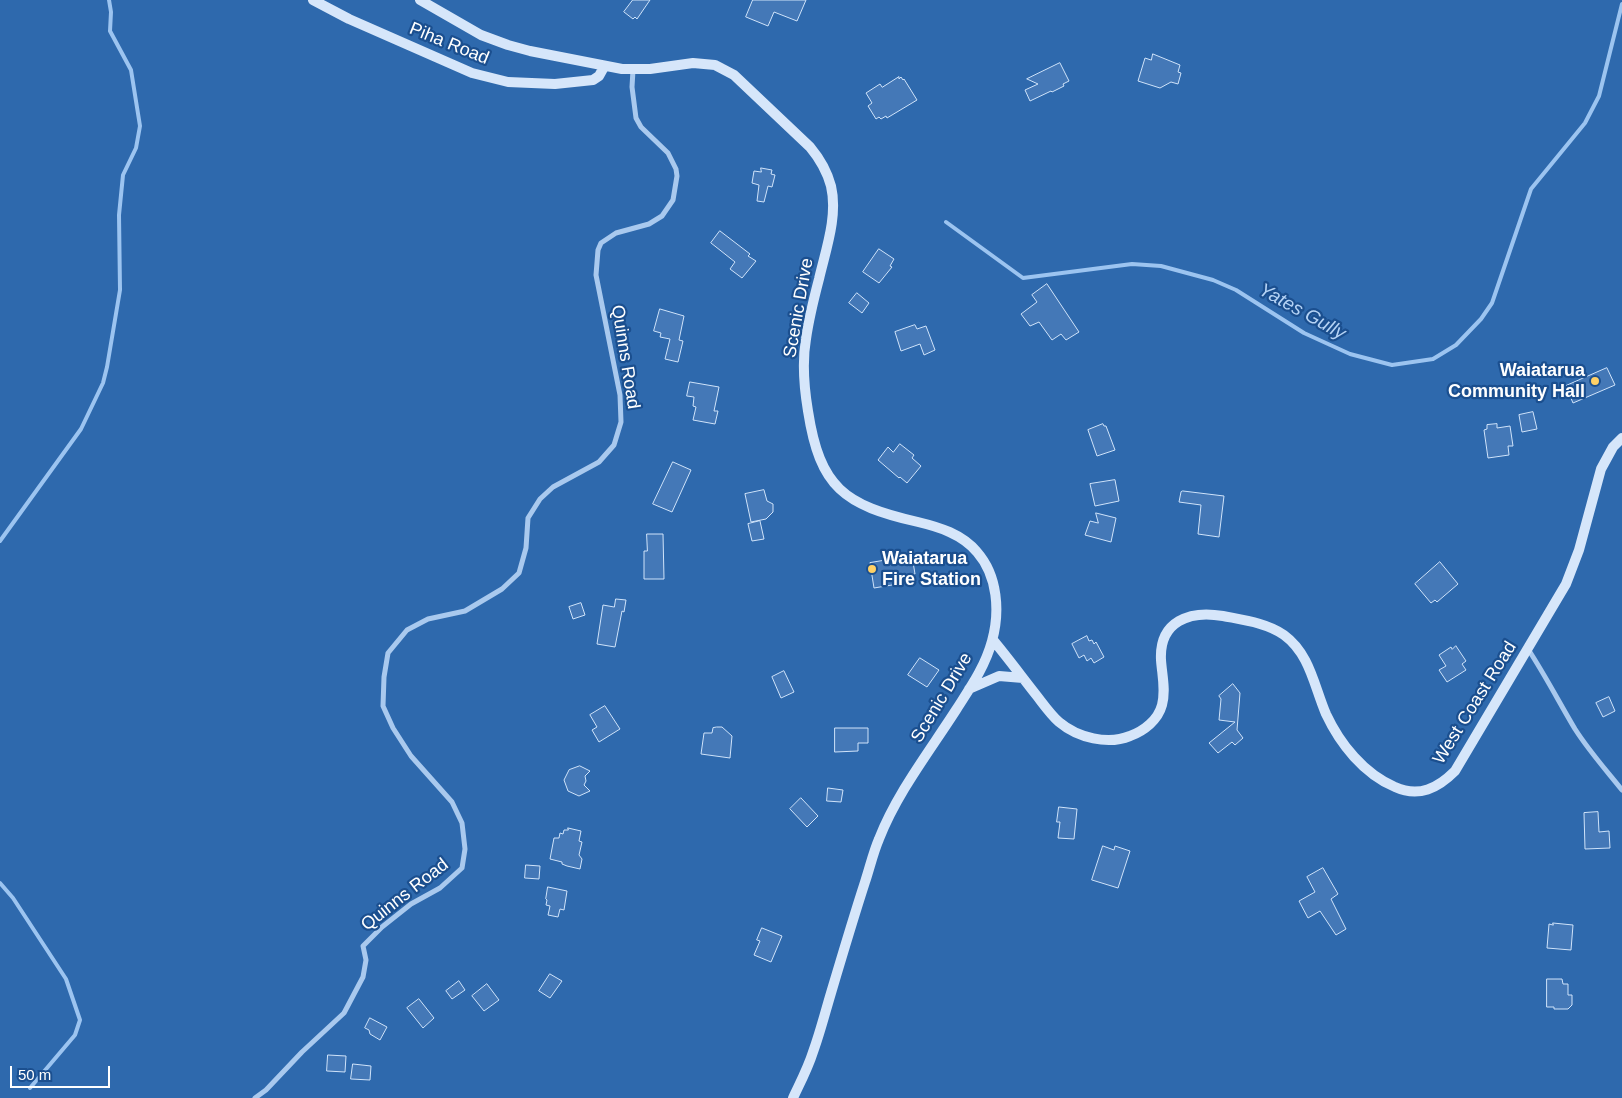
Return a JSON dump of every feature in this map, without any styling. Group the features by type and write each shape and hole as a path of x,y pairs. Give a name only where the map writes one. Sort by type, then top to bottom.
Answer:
{"main road":[{"name":"Piha Road","path":"313,0 358,23 472,74 508,82 555,84 593,80 599,76 604,67"},
{"name":"Scenic Drive","path":"420,0 481,35 508,45 604,67 633,70 693,63 715,65 734,75 798,135 820,160 831,188 833,203 832,221 814,298 804,364 807,410 822,466 829,478 847,496 871,509 927,524 956,535 967,542 984,562 995,589 996,618 992,640 980,671 898,799 879,839 813,1052 793,1098"},
{"name":"West Coast Road","path":"992,640 1047,710 1059,722 1081,734 1094,738 1118,740 1132,736 1151,724 1161,707 1164,688 1161,659 1162,647 1164,638 1177,621 1194,615 1206,615 1261,624 1283,634 1300,650 1311,671 1333,726 1358,761 1387,784 1400,789 1422,792 1440,784 1455,771 1557,601 1573,568 1602,469 1613,447 1622,438"},
{"path":"970,689 999,676 1023,678"}],"street":[{"name":"Quinns Road","path":"254,1098 266,1090 302,1052 344,1013 363,977 366,960 363,946 382,927 404,910 440,888 462,868 464,849 462,823 452,802 410,756 393,728 383,706 384,676 388,653 407,630 428,619 465,611 502,590 519,574 526,548 528,518 540,499 553,487 598,462 614,445 621,422 620,395 596,275 598,250 601,243 616,232 650,224 662,216 673,200 677,176 676,169 668,153 641,127 636,118 632,87 633,70"},
{"path":"1528,648 1576,730 1622,790"}],"shaded area":[{"path":"0,0 1622,0 1622,1098 0,1098"}],"building":[{"path":"633,0 650,0 637,19 635,17 633,19 624,12"},
{"path":"753,0 806,0 797,21 774,12 768,26 746,17"},
{"path":"1153,54 1180,65 1178,72 1181,73 1178,84 1171,82 1160,88 1138,81 1145,58 1151,60"},
{"path":"1060,63 1069,81 1063,84 1064,86 1030,101 1025,90 1038,84 1027,79"},
{"path":"899,77 899,79 901,77 904,79 917,100 887,118 886,116 876,119 868,106 872,103 866,93 880,84 882,87"},
{"path":"761,168 772,170 771,174 775,175 772,187 768,186 764,202 757,201 759,185 752,183 754,171 761,172"},
{"path":"720,231 750,254 748,256 756,261 742,278 730,269 735,262 711,243"},
{"path":"879,249 894,259 890,266 892,267 879,283 863,272"},
{"path":"1047,284 1079,332 1066,340 1061,334 1052,340 1039,322 1030,326 1021,314 1037,302 1032,295"},
{"path":"857,293 869,303 862,313 849,303"},
{"path":"660,309 684,316 679,340 683,341 678,362 665,359 670,339 660,337 661,333 654,331"},
{"path":"915,325 917,329 926,326 935,350 924,355 920,344 901,351 895,332"},
{"name":"Waiatarua Community Hall","path":"1607,368 1615,385 1573,403 1566,386"},
{"path":"690,382 719,387 714,411 718,411 715,424 693,420 696,407 693,406 694,397 687,396"},
{"path":"1533,412 1537,429 1522,432 1519,415"},
{"path":"1103,424 1106,426 1115,450 1097,456 1088,430"},
{"path":"1497,424 1497,428 1510,426 1513,446 1508,446 1509,455 1488,458 1484,430 1487,429 1487,425"},
{"path":"900,444 914,455 912,458 921,466 907,483 878,460 888,447 893,452"},
{"path":"673,462 691,470 672,512 653,504"},
{"path":"1115,480 1119,501 1095,506 1090,484"},
{"path":"764,490 767,501 773,504 773,512 766,519 751,522 745,494"},
{"path":"1181,492 1224,496 1219,537 1198,534 1201,505 1179,502"},
{"path":"1096,513 1116,518 1111,542 1085,535 1090,521 1098,523"},
{"path":"760,521 764,539 752,541 748,524"},
{"path":"647,534 663,534 664,579 644,579 644,551 647,551"},
{"path":"912,556 915,574 897,577 898,584 874,588 870,563"},
{"path":"1440,562 1458,584 1437,602 1435,600 1431,603 1415,584"},
{"path":"616,599 626,600 615,647 597,644 603,605 614,607"},
{"path":"581,603 585,615 573,619 569,607"},
{"path":"1087,636 1089,641 1092,640 1094,644 1096,642 1104,657 1094,663 1091,658 1087,661 1084,655 1079,658 1072,644"},
{"path":"1456,646 1466,661 1462,664 1466,670 1447,682 1439,670 1446,666 1439,655"},
{"path":"920,658 939,670 927,687 908,675"},
{"path":"784,671 794,692 781,698 772,677"},
{"path":"1233,684 1240,693 1237,730 1243,738 1235,745 1232,742 1218,753 1209,743 1235,722 1219,720 1221,699 1219,696"},
{"path":"1609,697 1615,711 1603,717 1596,703"},
{"path":"605,706 620,729 599,742 592,730 597,727 590,715"},
{"path":"722,727 732,736 730,758 701,754 704,733 712,733 713,728"},
{"path":"835,728 868,728 868,743 858,743 858,751 835,752"},
{"path":"580,766 590,771 585,776 586,781 584,785 590,791 579,796 568,791 564,780 569,770"},
{"path":"828,788 843,790 841,802 827,801"},
{"path":"801,798 818,816 807,827 790,809"},
{"path":"1059,807 1077,809 1074,839 1058,838 1060,822 1057,822"},
{"path":"1598,812 1599,832 1609,831 1610,848 1585,849 1584,813"},
{"path":"568,828 581,831 579,841 582,842 579,855 582,859 580,869 550,859 554,838 559,838 560,833 563,834 564,830 568,830"},
{"path":"1103,846 1114,850 1115,846 1130,851 1118,888 1092,880"},
{"path":"526,865 540,866 539,879 525,878"},
{"path":"1323,868 1338,894 1331,899 1346,929 1336,935 1320,911 1308,918 1299,901 1315,892 1307,877"},
{"path":"548,887 567,891 564,910 560,909 558,917 548,915 550,906 546,905 546,899"},
{"path":"1553,923 1573,925 1571,950 1547,948 1549,924 1553,925"},
{"path":"762,928 782,936 771,962 754,955 760,941 757,940"},
{"path":"550,974 562,981 550,998 539,991"},
{"path":"1547,979 1562,979 1563,984 1568,984 1568,995 1572,995 1572,1005 1568,1009 1547,1007"},
{"path":"459,981 465,990 452,999 446,991"},
{"path":"487,984 499,1000 484,1011 472,996"},
{"path":"419,999 434,1018 423,1028 407,1008"},
{"path":"370,1018 387,1027 380,1040 370,1034 369,1030 365,1028"},
{"path":"328,1055 346,1056 345,1072 327,1071"},
{"path":"353,1064 371,1066 370,1080 351,1079"}],"waterway":[{"path":"0,541 81,429 103,383 107,367 120,290 119,215 123,175 136,148 140,126 131,70 110,31 111,12 109,0"},
{"name":"Yates Gully","path":"946,222 1023,278 1132,264 1161,266 1213,280 1236,290 1304,333 1350,354 1392,365 1433,359 1456,345 1481,319 1492,303 1531,189 1585,123 1599,96 1622,4"},
{"path":"0,883 13,898 66,979 80,1020 75,1035 30,1088"}],"place":[{"name":"Waiatarua Community Hall","path":"1595,381"},
{"name":"Waiatarua Fire Station","path":"872,569"}]}
